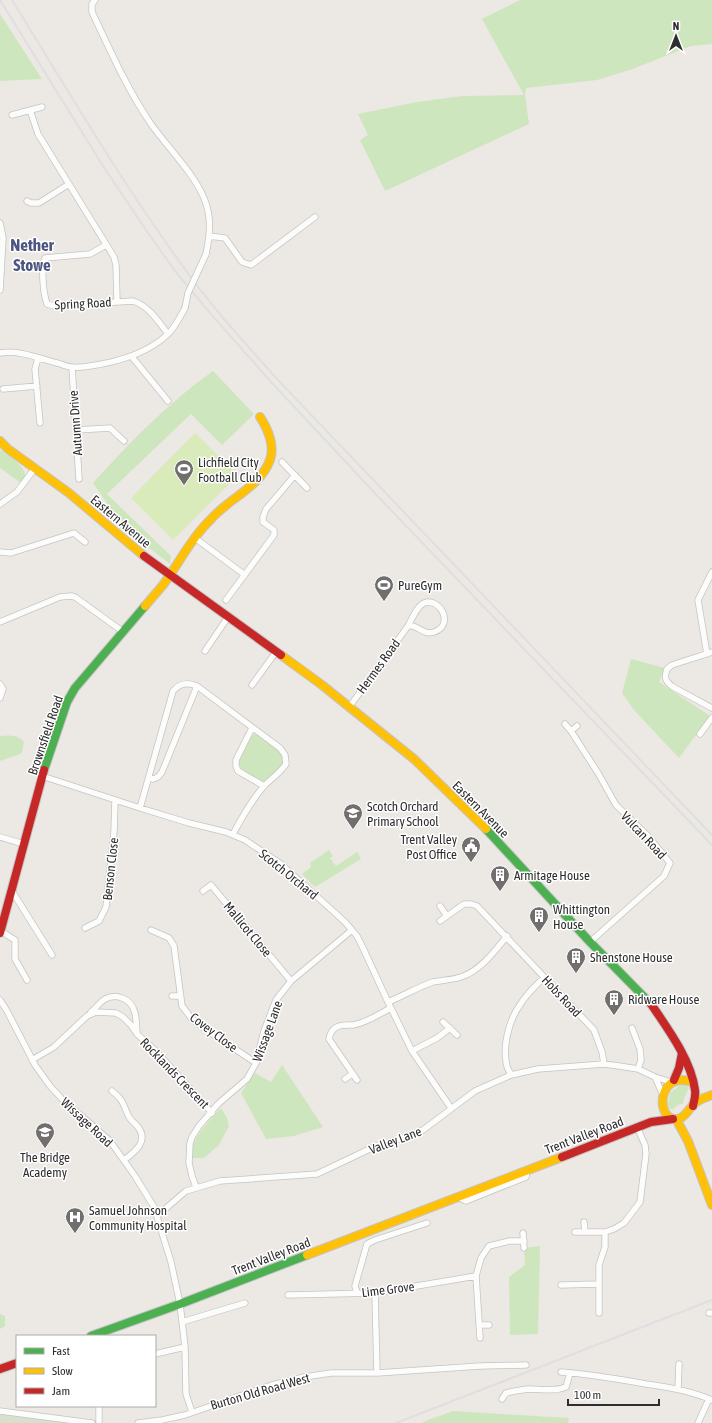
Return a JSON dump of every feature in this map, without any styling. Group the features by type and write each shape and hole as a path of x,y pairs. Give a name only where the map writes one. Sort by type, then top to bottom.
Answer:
{"main road":[{"name":"Brownsfield Road","path":"0,932 42,776 63,713 71,695 75,688 122,631 157,593 178,565 195,538 212,517 243,493 266,470 271,458 271,445 268,430 260,417"},
{"name":"Eastern Avenue","path":"0,441 8,449 69,493 138,551 350,706 401,748 486,829 590,942 650,1004 675,1039 687,1063 693,1084"},
{"path":"651,1122 663,1101 666,1087 672,1081 679,1068 682,1053"},
{"path":"672,1081 680,1078 712,1090"},
{"path":"688,1141 687,1123 695,1096 693,1084"},
{"path":"674,1119 687,1114 699,1100 712,1095"},
{"path":"663,1101 666,1114 674,1119 688,1141 712,1205"},
{"name":"Trent Valley Road","path":"94,1335 180,1304 651,1122 674,1119"},
{"path":"0,1370 16,1363"}],"street":[{"path":"0,353 17,353 72,367 103,364 132,357 141,353 168,334 177,323 185,308 188,293 206,254 210,220 205,199 196,181 151,124 124,80 92,12 92,4 94,0"},
{"path":"12,115 42,107"},
{"path":"30,110 38,134 114,257 116,265 117,301"},
{"path":"28,201 31,203 39,203 69,184"},
{"path":"209,236 225,238 242,262 251,265 315,217"},
{"path":"0,223 3,238 0,290"},
{"name":"Spring Road","path":"106,245 90,254 45,258 42,264 45,298 47,304 54,306 133,301 148,309 168,334"},
{"path":"132,357 168,401"},
{"path":"38,358 35,369 40,423"},
{"name":"Autumn Drive","path":"72,367 79,480"},
{"path":"3,389 37,386"},
{"path":"76,430 110,428 124,440"},
{"path":"282,462 307,488"},
{"path":"0,504 17,492 35,468"},
{"path":"226,600 274,535 274,530 263,522 264,514 266,509 295,475"},
{"path":"0,552 11,553 74,533 85,542"},
{"path":"195,538 245,575"},
{"path":"712,572 698,600 710,653 672,665 667,669 665,678 673,687 712,708"},
{"path":"0,622 60,597 71,596 85,604 122,631"},
{"name":"Hermes Road","path":"350,706 408,626 420,606 425,603 430,603 442,610 444,615 444,620 439,629 435,632 428,633 412,625 408,626"},
{"path":"205,651 228,617"},
{"path":"252,685 276,652"},
{"path":"140,808 173,691 178,685 185,683 197,686 280,748 285,755 286,764 281,771 264,786 252,801 233,834"},
{"path":"0,684 3,690 0,698"},
{"path":"149,778 153,779 158,777 162,772 197,686"},
{"path":"700,734 712,718"},
{"name":"Vulcan Road","path":"565,724 598,773 616,805 649,837 670,863 664,876 590,942"},
{"path":"571,731 577,726"},
{"path":"252,728 236,760 236,766 238,771 264,786"},
{"name":"Scotch Orchard","path":"42,776 140,808 233,834 281,864 352,930 363,948 412,1051 452,1108"},
{"name":"Benson Close","path":"85,928 99,921 106,907 114,832 115,800"},
{"path":"0,837 24,844"},
{"name":"Mallicot Close","path":"203,891 211,885 291,981"},
{"path":"12,891 52,955"},
{"name":"Hobs Road","path":"440,921 464,904 477,906 507,936 594,1030 602,1052 604,1064"},
{"path":"440,906 447,916"},
{"name":"Covey Close","path":"151,930 169,938 174,946 182,1006 192,1019 256,1063"},
{"name":"Wissage Lane","path":"196,1188 189,1163 190,1143 199,1126 212,1113 218,1104 247,1079 256,1063 264,1031 276,1000 291,981 352,930"},
{"path":"0,932 15,940 15,959 27,980"},
{"path":"388,1002 433,982 447,981 461,977 473,971 488,958 507,936"},
{"path":"511,1075 506,1062 505,1053 509,1031 518,1006 544,977"},
{"name":"Rocklands Crescent","path":"32,1060 54,1047 104,999 110,997 118,996 131,1003 135,1011 137,1034"},
{"path":"172,996 180,996"},
{"name":"Wissage Road","path":"0,1000 32,1060 50,1086 62,1099 110,1141 148,1196 157,1216 171,1262 180,1304 186,1394 192,1412"},
{"path":"357,1080 329,1039 330,1033 340,1025 355,1025 391,1008"},
{"name":"Rocklands Crescent","path":"87,1016 96,1012 116,1013 131,1025 137,1034 157,1052 212,1113"},
{"path":"444,1022 457,1035"},
{"path":"412,1051 437,1038 450,1028"},
{"path":"632,1028 640,1049 641,1060 638,1069"},
{"name":"Valley Lane","path":"157,1216 186,1191 220,1181 231,1179 317,1174 376,1146 423,1130 475,1091 511,1075 538,1069 604,1064 638,1069 655,1077 672,1081"},
{"path":"345,1079 352,1074"},
{"path":"655,1077 663,1101"},
{"path":"112,1091 121,1098 130,1119 139,1128 141,1134 142,1142 137,1150 124,1160"},
{"path":"575,1232 605,1232 614,1229 624,1223 640,1202 646,1154 645,1145 638,1127"},
{"path":"584,1222 585,1232"},
{"path":"357,1293 355,1286 367,1244 427,1223"},
{"path":"592,1309 598,1311 599,1265 605,1247 605,1232"},
{"path":"523,1233 524,1248"},
{"path":"480,1338 476,1276 480,1258 489,1246 524,1241"},
{"name":"Lime Grove","path":"288,1296 375,1293 476,1276"},
{"path":"561,1285 598,1284"},
{"path":"375,1293 377,1372"},
{"path":"298,1296 298,1304"},
{"path":"182,1322 245,1302"},
{"path":"479,1325 489,1325"},
{"path":"156,1354 184,1347"},
{"path":"479,1359 480,1366"},
{"name":"Burton Old Road West","path":"138,1423 162,1420 192,1412 272,1385 304,1377 331,1373 526,1365"},
{"path":"678,1367 678,1389"},
{"path":"561,1372 630,1380 696,1393 711,1400 698,1423"},
{"path":"502,1399 506,1393 514,1391 528,1389 560,1390 566,1387 570,1372"},
{"path":"99,1407 99,1423"},
{"path":"0,1411 92,1423"}],"green space":[{"path":"520,0 712,0 712,44 691,46 630,70 597,80 526,88 525,95 529,124 385,191 360,140 368,135 358,114 417,102 462,96 524,95 482,19"},
{"path":"0,14 42,79 0,81"},
{"path":"213,371 254,414 222,445 191,414 107,494 171,556 170,564 125,529 93,483 150,424 180,396"},
{"name":"Lichfield City Football Club","path":"195,433 238,475 173,540 131,498"},
{"path":"0,450 16,461 25,472 26,477 21,483 0,468"},
{"path":"631,659 665,668 659,682 710,716 679,758 634,710 622,693"},
{"path":"256,734 281,752 283,757 281,768 264,783 246,773 239,765 241,755 250,736"},
{"path":"0,736 13,736 22,740 24,742 22,752 0,761"},
{"path":"329,850 333,856 330,858 336,866 357,852 361,859 315,887 302,874 311,867 310,863"},
{"path":"282,1065 323,1127 294,1136 266,1139 241,1093 255,1073 271,1082"},
{"path":"685,1084 689,1088 683,1104 677,1105 673,1109 670,1109 668,1105 670,1093 680,1085"},
{"path":"221,1108 227,1118 229,1126 219,1145 204,1158 192,1158 192,1148 200,1132"},
{"path":"540,1246 538,1334 510,1335 509,1277 525,1265 524,1248"},
{"path":"0,1314 5,1316 5,1326 0,1329"},
{"path":"453,1411 569,1418 568,1423 423,1423"},
{"path":"0,1414 74,1423 0,1423"}],"railway":[{"path":"0,0 103,166 175,271 210,313 272,383 387,506 712,845"},
{"path":"12,0 94,134 137,200 182,265 216,309 277,379 712,835"},
{"path":"396,1423 712,1300"}],"traffic: fast":[{"path":"44,770 67,702 75,688 145,606"},
{"path":"486,829 590,942 651,1004"},
{"path":"94,1335 180,1304 307,1255"}],"traffic: slow":[{"path":"145,606 163,585 205,525 219,511 252,485 265,469 270,460 272,449 268,432 260,417"},
{"path":"0,441 8,449 69,493 144,556"},
{"path":"281,655 322,685 414,759 486,829"},
{"path":"692,1082 681,1080 673,1082 667,1087 663,1102 667,1115 673,1119 683,1117 693,1105 703,1098 712,1095"},
{"path":"676,1119 688,1141 712,1205"},
{"path":"307,1255 562,1157"}],"traffic: jam":[{"path":"144,556 281,655"},
{"path":"0,933 44,770"},
{"path":"651,1004 678,1045 689,1067 695,1092 693,1106"},
{"path":"674,1080 679,1068 682,1053"},
{"path":"562,1157 651,1122 673,1119"},
{"path":"0,1369 16,1363"}],"place":[{"name":"Lichfield City Football Club","path":"184,486"},
{"name":"PureGym","path":"384,602"},
{"name":"Scotch Orchard Primary School","path":"353,830"},
{"name":"Trent Valley Post Office","path":"471,863"},
{"name":"Armitage House","path":"500,892"},
{"name":"Whittington House","path":"539,933"},
{"name":"Shenstone House","path":"576,974"},
{"name":"Ridware House","path":"614,1016"},
{"name":"The Bridge Academy","path":"45,1149"},
{"name":"Samuel Johnson Community Hospital","path":"75,1234"}],"district":[{"name":"Nether Stowe","path":"32,255"}]}
